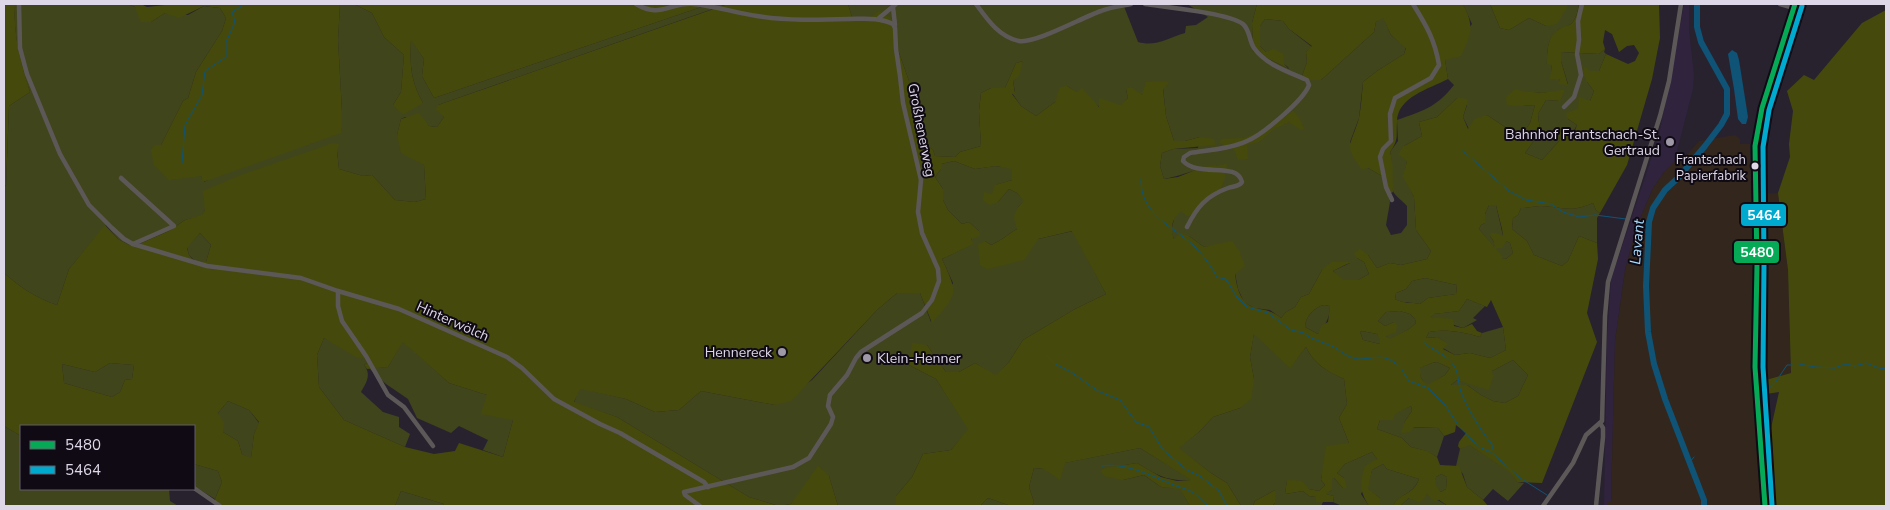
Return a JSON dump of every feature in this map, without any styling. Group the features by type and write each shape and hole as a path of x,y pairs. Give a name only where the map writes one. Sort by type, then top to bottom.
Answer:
{"main road":[{"path":"1766,506 1755,367 1757,259 1755,146 1762,108 1794,6"}],"street":[{"name":"Hinterwölch","path":"19,4 20,48 27,74 60,154 88,205 124,239 134,244 207,266 291,275 399,309 507,357 522,368 554,399 620,433 704,482 708,487"},
{"path":"636,4 642,8 657,11 679,4 694,4 759,17 831,20 879,18 895,25"},
{"path":"976,4 988,20 1005,35 1020,41 1032,40 1102,10 1131,4"},
{"path":"1145,4 1186,9 1238,21 1246,26 1252,46 1258,54 1269,62 1307,80 1309,85 1306,93 1287,112 1249,141 1237,145 1190,153 1184,157 1183,161 1188,165 1210,171 1234,172 1240,176 1242,182 1240,185 1225,190 1204,201 1196,208 1187,227"},
{"path":"1392,200 1386,187 1380,157 1383,149 1391,141 1390,114 1395,98 1431,78 1439,65 1436,46 1428,28 1413,4"},
{"path":"1564,107 1574,97 1581,75 1577,54 1579,40 1578,21 1582,4"},
{"path":"1543,506 1573,463 1586,435 1600,423 1602,417 1605,316 1609,276 1660,116 1681,4"},
{"path":"1780,4 1794,6"},
{"path":"879,18 894,6"},
{"name":"Großhenerweg","path":"700,506 684,495 684,492 793,467 809,458 831,424 833,417 828,406 830,395 847,375 856,358 861,352 922,314 932,300 939,282 938,269 920,226 918,212 921,180 903,103 896,49 894,6"},
{"path":"121,178 174,225 134,244"},
{"path":"338,291 338,306 342,321 366,356 388,395 404,407 433,446"},
{"path":"1596,506 1603,437 1603,428 1600,423"},
{"path":"195,489 220,506"}],"shaded area":[{"path":"1684,4 1689,4 1689,30 1694,75 1693,89 1674,162 1653,188 1637,226 1625,270 1615,341 1611,503 1607,503 1607,506 1604,506 1607,339 1611,280 1659,135"},
{"path":"1735,135 1740,139 1740,144 1750,144 1751,194 1778,193 1788,270 1791,374 1759,382 1771,506 1607,506 1607,502 1611,502 1615,341 1625,270 1637,226 1653,188 1674,162 1678,165 1699,141"}],"green space":[{"path":"4,4 15,4 16,38 30,92 9,106 6,185 4,186"},
{"path":"15,4 128,4 135,7 151,22 165,13 188,15 204,6 220,8 226,18 222,31 196,72 188,98 183,101 161,145 201,176 204,182 342,112 338,40 340,4 354,4 372,13 384,37 404,55 401,92 393,105 423,103 412,72 411,39 424,59 422,76 434,98 710,4 727,4 438,105 444,117 437,127 405,117 401,119 397,135 424,165 426,199 415,202 395,200 372,175 363,176 339,169 337,151 205,210 202,216 185,220 169,231 139,244 129,245 118,239 106,225 69,269 57,305 29,292 4,273 4,186 6,185 9,106 30,92 18,49 15,27"},
{"path":"128,4 141,4 147,7 174,4 340,4 338,40 342,112 341,133 203,182 201,176 169,180 154,165 151,150 155,145 161,145 183,101 188,98 196,72 222,31 226,18 220,8 204,6 179,18 165,13 151,22 141,22 135,7"},
{"path":"354,4 710,4 434,98 422,76 424,59 411,40 412,72 423,103 404,114 393,105 401,92 404,55 384,37 372,13"},
{"path":"728,4 848,4 852,17 870,18 879,11 898,23 897,47 909,81 909,99 922,141 933,150 935,156 955,157 960,152 981,146 979,111 981,93 991,88 1005,88 1016,63 1023,61 1019,76 1013,81 1015,93 1012,94 1021,106 1036,116 1055,102 1060,87 1067,86 1077,92 1082,88 1099,107 1099,98 1120,105 1128,98 1126,89 1131,87 1142,95 1146,82 1167,81 1169,84 1163,89 1166,116 1174,141 1185,141 1200,137 1214,139 1215,145 1173,149 1162,153 1160,166 1164,179 1178,177 1203,167 1227,164 1223,184 1214,196 1195,215 1187,216 1181,211 1176,217 1172,227 1174,239 1180,233 1189,236 1204,247 1232,241 1239,251 1245,266 1235,274 1240,295 1251,306 1271,312 1281,318 1286,312 1295,307 1301,297 1309,294 1322,270 1332,262 1351,262 1333,271 1344,280 1358,280 1369,274 1364,262 1357,258 1354,253 1360,249 1368,255 1377,268 1390,263 1401,265 1427,259 1431,251 1416,230 1414,197 1403,177 1407,161 1398,154 1404,146 1422,136 1419,122 1437,117 1457,98 1467,99 1463,117 1468,129 1475,119 1487,115 1511,131 1524,132 1530,123 1535,105 1507,105 1506,97 1515,89 1526,92 1540,92 1565,89 1560,101 1546,100 1538,114 1540,132 1525,153 1542,160 1560,140 1557,129 1570,138 1574,133 1577,125 1568,119 1566,113 1578,109 1579,97 1590,101 1594,91 1587,82 1583,72 1585,67 1590,71 1599,71 1606,54 1628,64 1635,61 1639,53 1634,45 1627,46 1619,52 1612,34 1605,30 1603,42 1605,49 1599,54 1561,52 1561,61 1568,85 1558,84 1560,79 1550,79 1552,65 1547,64 1550,39 1556,31 1572,23 1579,4 1659,4 1660,38 1652,79 1627,165 1600,213 1596,210 1593,203 1573,209 1539,206 1521,208 1518,215 1513,218 1512,229 1527,241 1534,255 1562,266 1568,261 1579,236 1597,243 1598,259 1587,313 1597,342 1542,483 1517,482 1511,473 1469,445 1460,449 1458,446 1459,442 1466,433 1456,425 1455,432 1444,436 1438,428 1414,427 1410,432 1401,433 1405,421 1412,411 1411,406 1395,414 1393,420 1380,420 1377,429 1402,438 1411,447 1427,451 1437,457 1440,465 1459,466 1467,487 1488,506 1448,506 1439,500 1434,501 1427,494 1419,502 1409,498 1400,506 1393,506 1399,498 1413,488 1419,479 1387,469 1383,464 1372,470 1368,489 1380,498 1380,506 1369,506 1363,496 1361,482 1365,466 1377,459 1372,452 1345,464 1337,473 1344,478 1347,488 1343,488 1334,478 1332,479 1332,490 1326,494 1334,496 1333,502 1316,502 1316,497 1309,496 1303,491 1285,494 1287,480 1302,481 1309,489 1319,491 1325,485 1321,480 1326,446 1349,443 1339,418 1347,404 1344,379 1322,367 1306,347 1290,368 1254,334 1250,357 1254,379 1251,399 1240,408 1213,417 1199,432 1179,448 1227,483 1241,506 1190,506 1180,489 1161,487 1144,475 1123,480 1104,476 1100,471 1105,468 1137,463 1161,477 1177,481 1191,480 1140,448 1065,463 1060,480 1044,469 1034,468 1029,487 1034,502 1032,506 1011,506 988,498 980,506 896,506 896,496 912,477 923,454 951,450 968,429 936,379 909,365 912,343 927,345 946,372 959,372 975,363 996,375 1009,362 1023,340 1075,309 1106,294 1072,231 1038,239 1024,260 987,269 980,265 978,245 985,241 991,245 1017,229 1014,217 1018,207 1024,201 1017,193 1009,189 998,202 990,205 983,200 984,192 992,194 995,185 1012,180 1012,169 996,166 975,169 954,161 941,164 941,169 935,177 943,189 943,200 948,210 962,224 969,222 979,231 980,236 971,239 974,244 942,259 951,280 953,294 932,323 920,293 897,293 877,310 791,401 775,405 701,391 679,410 655,412 626,399 580,389 574,402 617,417 749,497 779,506 443,506 444,504 401,491 395,506 216,506 215,499 222,482 218,471 195,464 195,425 20,425 20,435 4,426 4,273 29,292 57,305 69,269 105,225 118,239 129,245 139,244 169,231 185,220 202,215 205,210 203,191 241,175 333,143 339,144 337,151 339,169 363,176 372,175 395,200 415,202 426,199 424,165 401,153 397,135 401,119 419,113 429,126 437,127 444,117 436,110 438,105","holes":["1489,205 1496,205 1503,236 1491,233 1490,236 1495,248 1479,229 1485,223 1485,214","200,233 211,245 206,262 195,262 189,255 187,248","1506,241 1510,243 1513,253 1506,259 1502,258 1495,248 1502,248","1425,278 1457,285 1456,294 1428,298 1420,304 1395,299 1396,293 1406,289 1412,281","1467,299 1487,307 1491,300 1503,327 1506,350 1490,358 1470,353 1455,355 1443,349 1448,344 1438,337 1426,338 1429,332 1454,332 1480,337 1482,333 1477,331 1472,324 1463,328 1454,326 1453,319 1431,317 1434,314 1459,311","1320,306 1330,306 1328,322 1322,325 1318,334 1305,327 1305,323 1308,316","1400,311 1410,314 1416,323 1390,339 1386,336 1396,332 1397,325 1394,322 1385,326 1378,321 1386,312","1362,331 1377,334 1380,344 1363,340 1360,332","324,338 356,357 371,361 364,365 367,369 388,367 403,342 449,383 487,395 481,414 513,420 503,457 459,443 455,451 434,454 405,447 344,420 319,387 317,355","1513,360 1528,375 1518,396 1505,403 1493,401 1467,385 1451,385 1457,380 1489,390 1493,376 1492,371","1437,362 1450,368 1445,375 1427,385 1421,378 1420,368","110,363 134,365 132,379 125,380 120,392 112,397 64,383 62,364 95,372","228,401 249,410 259,422 254,434 251,458 242,454 238,441 223,432 224,423 218,413","1441,474 1447,477 1446,489 1441,492 1435,484 1436,477"]},
{"path":"848,4 1123,4 1138,42 1151,43 1185,33 1186,26 1196,25 1208,17 1187,4 1257,4 1252,23 1253,51 1289,69 1260,46 1260,26 1265,19 1283,21 1289,29 1312,47 1306,52 1307,62 1302,76 1310,80 1321,80 1374,32 1376,22 1383,17 1391,35 1406,47 1404,54 1363,82 1359,118 1350,142 1368,168 1382,176 1390,202 1386,225 1391,235 1401,233 1407,225 1407,206 1394,193 1391,182 1390,152 1398,141 1397,120 1435,104 1454,85 1448,79 1445,60 1472,24 1463,4 1490,4 1500,28 1509,30 1529,18 1546,26 1569,4 1579,4 1574,21 1554,34 1548,46 1547,64 1552,64 1551,79 1560,79 1559,84 1568,84 1561,61 1561,52 1599,54 1605,49 1604,52 1606,54 1599,71 1590,72 1587,82 1594,91 1590,101 1568,119 1577,125 1570,138 1557,129 1560,140 1542,160 1525,153 1540,132 1538,114 1546,100 1560,101 1555,92 1524,93 1522,106 1535,105 1530,123 1524,132 1511,131 1487,115 1469,129 1463,117 1467,105 1457,98 1437,117 1419,122 1422,136 1404,146 1407,161 1404,177 1414,197 1416,230 1431,251 1427,259 1401,265 1390,263 1377,268 1368,255 1357,258 1364,262 1369,274 1358,280 1343,280 1333,271 1350,263 1322,270 1309,294 1301,297 1295,307 1286,312 1281,318 1270,310 1254,308 1244,302 1238,289 1235,273 1217,246 1204,247 1189,236 1174,239 1171,231 1175,215 1227,165 1203,168 1164,179 1160,166 1162,153 1173,149 1198,148 1200,137 1185,141 1174,141 1166,116 1163,88 1169,84 1142,95 1126,89 1128,98 1120,106 1100,99 1100,107 1067,86 1055,102 1036,116 1021,106 1012,93 1015,92 1013,81 1023,61 1016,63 1005,88 991,88 981,93 979,111 981,146 960,152 955,157 935,156 933,150 922,141 909,99 909,81 897,47 870,18 852,17"},
{"path":"1257,4 1463,4 1469,19 1469,36 1461,56 1445,60 1448,79 1415,95 1402,106 1398,113 1396,141 1390,152 1393,192 1387,195 1382,176 1368,168 1362,169 1352,155 1350,144 1359,118 1363,82 1404,54 1406,48 1391,35 1383,18 1376,22 1374,32 1321,80 1309,80 1302,76 1307,62 1306,52 1312,46 1289,29 1283,21 1265,19 1260,26 1260,46 1266,52 1274,49 1283,54 1284,64 1289,69 1253,51 1252,23"},
{"path":"1490,4 1569,4 1557,24 1546,26 1529,18 1509,30 1500,28"},
{"path":"1886,10 1886,506 1771,506 1766,451 1779,392 1760,395 1759,382 1791,373 1788,270 1778,193 1790,157 1789,144 1793,111 1787,91 1804,75 1814,80 1862,23"},
{"path":"1293,111 1299,117 1304,129 1301,130 1289,122 1274,129 1259,142 1247,145 1248,159 1238,160 1234,149 1220,143 1221,139 1244,138 1268,128"},
{"path":"954,161 975,169 995,166 1012,168 1012,180 996,185 998,202 1009,189 1017,193 1025,201 1018,207 1017,229 991,245 985,241 980,265 1038,239 1073,231 1106,294 1075,309 1023,340 1009,362 996,376 975,363 959,372 946,372 927,345 909,365 936,379 969,429 951,450 923,454 912,477 896,496 896,506 838,506 829,476 791,504 779,506 749,497 617,417 574,403 579,388 626,399 655,412 679,410 701,391 775,405 812,380 877,310 897,293 920,293 931,322 953,283 942,259 973,244 971,239 979,231 969,222 962,224 948,210 943,200 943,189 935,177 941,169 941,164"},
{"path":"1593,203 1596,210 1600,213 1597,218 1597,243 1579,236 1568,261 1562,266 1534,255 1527,241 1512,229 1513,218 1518,215 1521,208 1541,206 1573,209"},
{"path":"1489,205 1496,205 1503,236 1490,236 1494,242 1506,241 1510,243 1513,253 1506,259 1501,258 1479,229 1485,223 1485,214"},
{"path":"200,233 211,245 206,262 196,262 189,255 187,247"},
{"path":"1425,278 1457,285 1456,294 1428,298 1420,304 1395,299 1396,293 1406,289 1412,281"},
{"path":"1467,299 1485,306 1473,318 1477,320 1463,328 1431,317 1433,314 1459,311"},
{"path":"1324,305 1330,306 1329,314 1318,334 1305,327 1305,323 1308,316 1314,310"},
{"path":"1400,311 1410,314 1416,323 1390,340 1386,336 1394,322 1385,326 1378,321 1386,312"},
{"path":"1503,327 1506,350 1490,358 1470,353 1455,355 1443,348 1447,344 1438,337 1426,338 1429,332 1441,331 1461,332 1480,337 1482,333"},
{"path":"1360,332 1377,334 1381,340 1380,344 1363,340"},
{"path":"1254,333 1290,367 1306,347 1313,358 1322,366 1344,379 1347,404 1339,418 1349,443 1322,474 1321,480 1325,485 1319,491 1287,481 1285,494 1303,491 1309,496 1316,497 1316,502 1323,502 1321,506 1272,506 1275,503 1275,490 1255,501 1253,506 1241,506 1227,483 1178,448 1199,432 1213,417 1240,408 1254,379 1250,357"},
{"path":"324,338 371,361 364,365 368,376 361,392 383,412 399,417 399,427 410,434 405,447 344,420 319,387 317,355"},
{"path":"403,341 449,383 487,395 513,420 503,457 483,450 488,440 459,426 451,433 417,418 408,399 386,384 369,368 388,367"},
{"path":"1513,360 1528,375 1518,396 1505,403 1493,401 1467,385 1451,385 1457,380 1492,371"},
{"path":"1437,362 1450,368 1445,375 1427,386 1421,378 1419,368"},
{"path":"110,363 134,365 132,379 125,380 120,392 112,397 64,383 62,364 95,372"},
{"path":"228,401 249,410 259,423 254,434 251,459 242,454 238,441 223,432 218,413"},
{"path":"1411,406 1412,411 1405,421 1404,427 1438,428 1444,436 1437,457 1426,451 1411,447 1402,438 1377,429 1380,420"},
{"path":"4,426 20,435 20,490 169,490 170,501 178,506 4,506"},
{"path":"1468,444 1512,473 1517,482 1524,483 1508,501 1493,489 1483,500 1467,487 1463,474 1456,466 1460,449"},
{"path":"1140,448 1192,480 1169,479 1137,463 1125,465 1123,480 1144,475 1161,487 1180,488 1190,506 1032,506 1034,502 1029,487 1034,468 1044,469 1064,463"},
{"path":"1372,452 1377,459 1361,494 1369,506 1342,506 1333,502 1334,496 1325,494 1332,490 1333,477 1343,488 1344,478 1337,473 1345,464"},
{"path":"195,464 218,471 222,482 215,499 195,487"},
{"path":"1383,464 1387,469 1419,479 1413,488 1393,506 1380,506 1380,498 1367,489 1372,470"},
{"path":"818,466 829,476 838,506 779,506 791,504"},
{"path":"1441,474 1447,477 1446,489 1441,492 1434,484 1436,477"},
{"path":"1275,490 1275,503 1272,506 1253,506 1255,501"},
{"path":"401,491 444,504 443,506 395,506"},
{"path":"1427,494 1448,506 1400,506 1409,498"},
{"path":"988,498 1011,506 980,506"}],"water":[{"path":"1732,50 1737,53 1739,60 1748,117 1746,124 1742,124 1738,119 1728,54"}],"waterway":[{"path":"182,163 185,125 202,95 205,71 226,57 226,42 235,22 232,12 245,4"},
{"name":"Lavant","path":"1697,4 1697,27 1701,42 1727,89 1727,114 1705,146 1679,177 1665,190 1653,208 1649,222 1646,286 1648,332 1654,364 1665,399 1704,500 1704,506"},
{"path":"1463,151 1509,191 1526,200 1551,204 1563,212 1579,217 1595,215 1626,219"},
{"path":"1141,179 1142,191 1152,211 1194,246 1207,261 1217,277 1225,279 1236,296 1247,307 1268,313 1291,330 1304,333 1309,337 1334,347"},
{"name":"Lavant","path":"1644,232 1649,233"},
{"path":"1423,342 1448,359 1454,366 1461,392 1479,427 1493,446 1491,452"},
{"path":"1336,348 1344,354 1355,358 1385,358 1399,366"},
{"path":"1046,355 1055,364 1071,372 1098,391 1120,400 1136,422 1149,427 1163,450 1187,470 1200,476 1219,491 1227,506"},
{"path":"1799,364 1835,368 1845,364 1855,366 1866,363 1886,369"},
{"path":"1765,392 1775,383 1787,365 1792,365"},
{"path":"1402,370 1409,381 1428,388 1445,405 1458,425 1481,448 1491,452 1520,478 1547,495"},
{"name":"Lavant","path":"1689,463 1694,457"},
{"path":"1102,466 1119,466 1145,473 1191,491 1208,506"}],"transit line":[{"name":"5480","path":"1765,506 1755,367 1757,265 1755,146 1762,108 1795,4"},
{"name":"5464","path":"1772,505 1763,367 1763,147 1769,110 1802,6"}],"place":[{"name":"Bahnhof Frantschach-St. Gertraud","path":"1670,142"},
{"name":"Frantschach Papierfabrik","path":"1755,166"},
{"name":"Hennereck","path":"782,352"},
{"name":"Klein-Henner","path":"867,358"}]}
